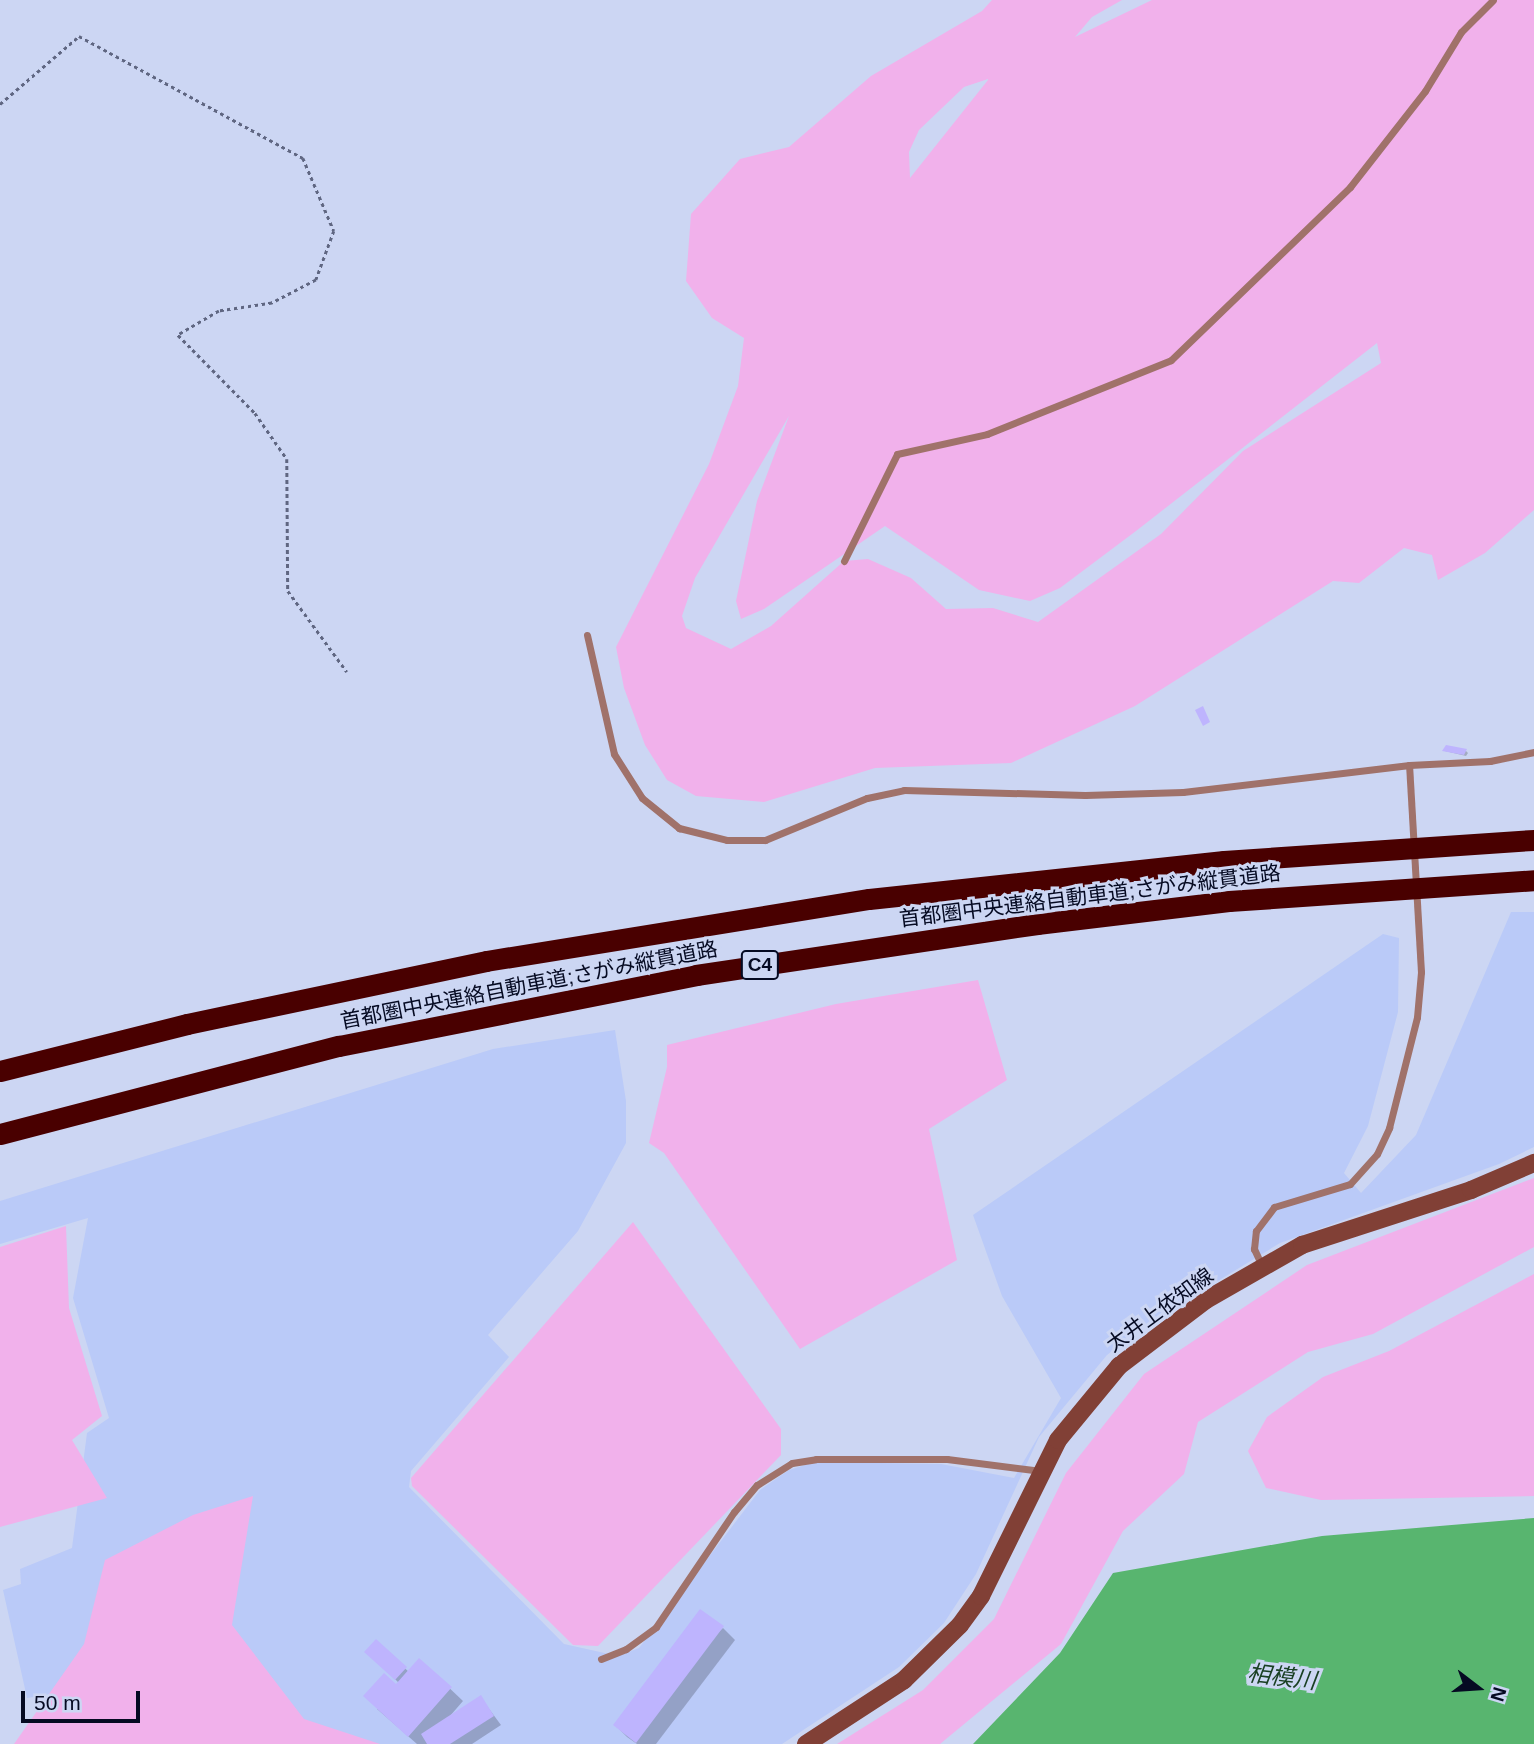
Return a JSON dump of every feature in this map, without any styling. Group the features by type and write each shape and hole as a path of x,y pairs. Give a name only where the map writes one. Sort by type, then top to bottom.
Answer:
{"highway":[{"name":"首都圏中央連絡自動車道;さがみ縦貫道路","path":"0,1071 187,1024 472,964 721,922 882,898 1198,864 1534,840"},
{"name":"首都圏中央連絡自動車道;さがみ縦貫道路","path":"0,1134 339,1046 696,975 1037,923 1229,901 1534,880"}],"main road":[{"name":"太井上依知線","path":"806,1744 904,1680 960,1625 981,1596 1058,1440 1119,1366 1206,1300 1302,1245 1471,1190 1534,1163"}],"lane":[{"path":"844,561 897,454 987,434 1171,360 1350,187 1425,91 1461,32 1493,0"},
{"path":"587,635 614,754 642,798 679,828 727,840 765,840 867,798 904,790 1085,795 1184,792 1409,765 1490,761 1534,752"},
{"path":"1262,1267 1254,1249 1256,1231 1274,1206 1350,1184 1377,1154 1389,1128 1417,1017 1422,937 1409,765"},
{"path":"601,1659 626,1649 656,1627 734,1512 757,1485 792,1463 816,1459 947,1459 1042,1471"}],"path":[{"path":"0,104 79,36 303,158 334,231 316,280 272,303 219,311 178,335 255,413 288,459 288,591 347,672"}],"shaded area":[{"path":"992,0 1122,0 1092,17 1075,37 1152,0 1534,0 1534,510 1485,553 1438,580 1432,555 1404,548 1359,583 1333,581 1135,706 1011,763 875,768 764,802 696,796 667,780 645,745 624,688 616,647 709,464 738,386 744,338 712,318 686,281 691,214 740,159 789,147 871,76 982,11","holes":["988,80 910,178 909,152 919,130 964,87","1377,343 1381,363 1243,451 1161,534 1038,622 993,608 946,609 911,578 868,559 844,561 771,626 731,649 686,628 682,616 695,578 789,416 757,501 736,601 741,619 764,609 885,526 979,590 1030,601 1060,588"]},
{"path":"1511,912 1534,912 1534,1147 1499,1164 1280,1243 1144,1326 1107,1355 1039,1437 976,1574 944,1623 899,1667 782,1744 79,1744 53,1694 27,1698 3,1590 21,1584 20,1569 72,1548 87,1433 109,1418 73,1298 88,1218 0,1244 0,1201 493,1049 615,1030 626,1101 626,1143 578,1231 488,1335 509,1357 411,1471 409,1487 564,1644 618,1656 639,1648 760,1490 789,1470 815,1462 941,1464 1014,1478 1061,1398 1002,1296 973,1215 1383,934 1399,938 1398,1012 1368,1126 1344,1173 1361,1193 1416,1135"},
{"path":"978,980 1007,1080 929,1129 957,1260 800,1349 664,1153 649,1143 667,1067 667,1045 836,1004"},
{"path":"1534,1178 1534,1247 1373,1334 1308,1352 1198,1422 1184,1474 1123,1531 1061,1644 940,1744 837,1744 923,1690 994,1619 1066,1473 1144,1374 1307,1265"},
{"path":"633,1222 781,1429 781,1455 598,1646 573,1645 412,1486 411,1478"},
{"path":"66,1226 69,1308 102,1416 72,1440 107,1498 0,1527 0,1247"},
{"path":"1534,1274 1534,1496 1321,1500 1266,1488 1248,1451 1267,1417 1323,1377 1389,1351"},
{"path":"253,1496 232,1625 304,1719 380,1744 14,1744 84,1644 105,1560 193,1515"}],"water":[{"name":"相模川","path":"1534,1518 1534,1744 973,1744 1060,1653 1113,1573 1322,1536"}],"building":[{"path":"1203,706 1210,722 1203,726 1195,710"},
{"path":"1446,745 1467,749 1464,755 1442,751"},
{"path":"700,1609 724,1626 636,1743 613,1725"},
{"path":"376,1639 407,1667 395,1680 364,1652"},
{"path":"419,1658 452,1687 408,1737 363,1696 384,1673 396,1684"},
{"path":"481,1695 494,1716 450,1744 427,1744 421,1734"}]}
